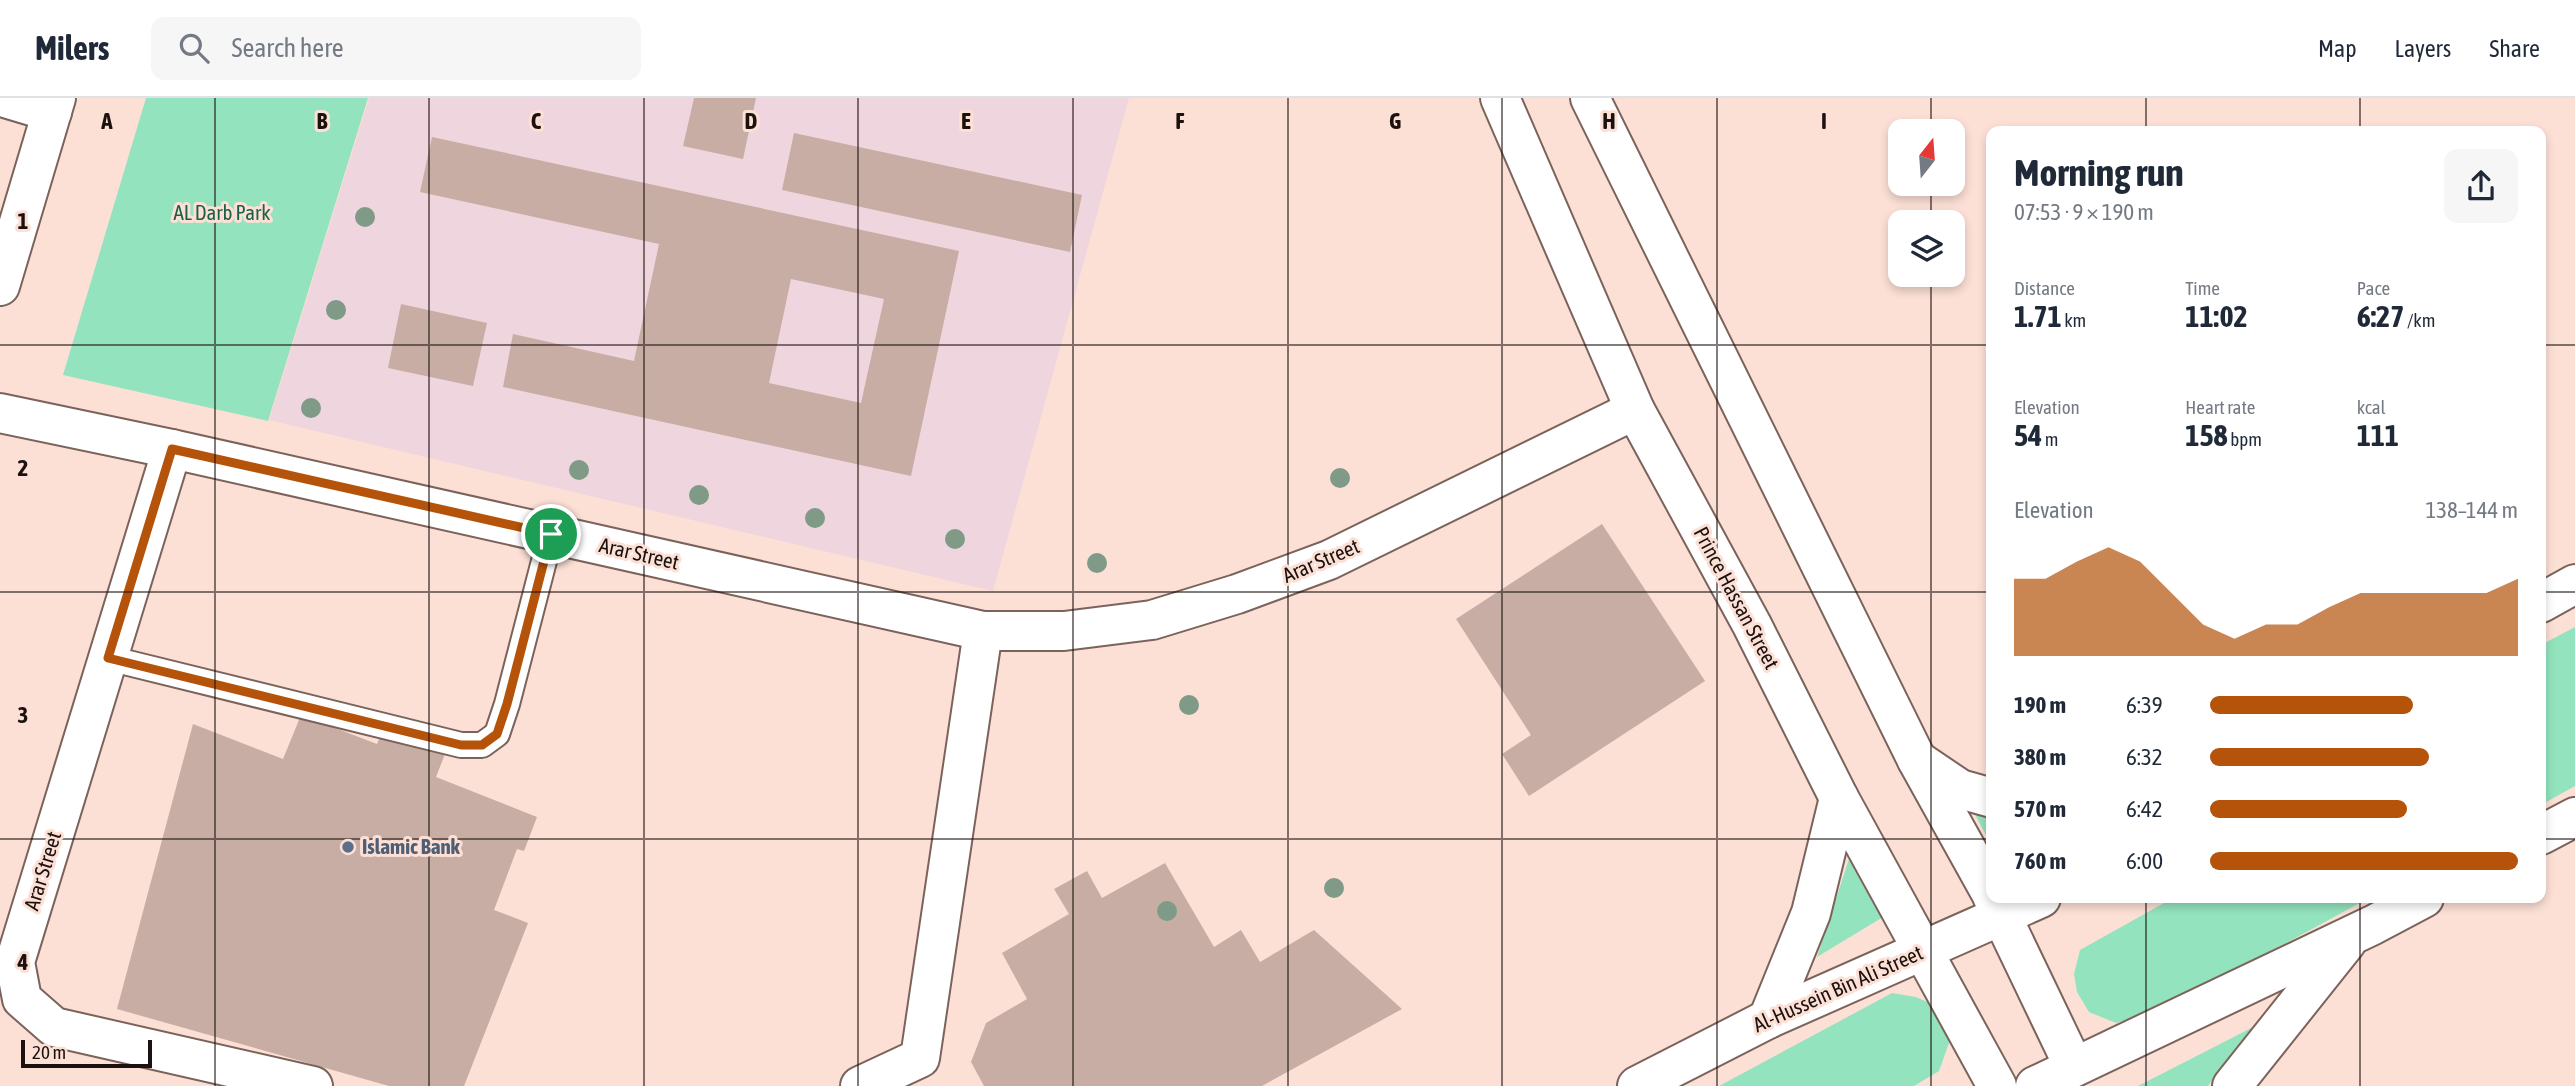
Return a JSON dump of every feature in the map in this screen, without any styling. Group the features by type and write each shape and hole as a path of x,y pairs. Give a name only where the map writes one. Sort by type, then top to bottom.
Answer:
{"main road":[{"path":"0,286 54,105 5,98"},
{"name":"Prince Hassan Street","path":"1500,98 1635,410 1752,625 1839,798 1997,1086"},
{"path":"1590,98 1917,760 1986,885"},
{"name":"Arar Street","path":"0,413 983,631 1064,631 1152,620 1237,594 1328,560 1635,410"},
{"name":"Arar Street","path":"172,449 15,962 22,999 54,1027 313,1086"},
{"path":"2546,600 2575,584"},
{"path":"860,1086 920,1058 983,631"},
{"path":"1917,760 1960,789 1986,796"},
{"path":"1768,1020 1811,913 1839,798"},
{"path":"2546,832 2575,817"},
{"path":"1996,903 2078,1077"},
{"name":"Al-Hussein Bin Ali Street","path":"1637,1086 1768,1020 1923,950 1996,903"},
{"path":"2035,1086 2078,1077 2414,903"},
{"path":"2232,1086 2353,934"}],"lane":[{"path":"108,658 461,745 482,745 497,734 507,704 551,534"}],"shaded area":[{"path":"369,98 1129,98 993,591 269,420"}],"green space":[{"name":"AL Darb Park","path":"146,98 368,98 268,421 63,375"},
{"path":"2575,627 2575,786 2546,802 2546,642"},
{"path":"1968,801 1986,806 1986,835"},
{"path":"1850,856 1888,914 1817,957"},
{"path":"2164,903 2360,903 2142,1015 2116,1023 2089,1012 2077,992 2074,974 2080,950"},
{"path":"1892,993 1916,997 1941,1008 1954,1029 1939,1071 1914,1086 1719,1086"},
{"path":"2261,1023 2208,1086 2138,1086"}],"building":[{"path":"694,98 756,98 743,159 683,146"},
{"path":"794,133 1082,195 1070,252 782,190"},
{"path":"432,137 959,251 911,476 503,387 513,334 634,361 659,244 420,192","holes":["791,279 884,299 861,403 769,383"]},
{"path":"401,304 487,323 473,386 388,368"},
{"path":"1602,524 1705,681 1529,796 1502,754 1531,735 1456,619"},
{"path":"301,715 377,744 383,729 445,754 436,777 537,817 524,851 517,849 494,910 528,923 464,1086 389,1086 117,1009 193,724 283,759"},
{"path":"1165,863 1214,947 1241,930 1260,962 1314,930 1402,1009 1262,1086 984,1086 971,1062 986,1023 1027,999 1002,953 1069,914 1054,889 1087,871 1102,898"}],"place":[{"name":"Islamic Bank","path":"348,847"}],"route":[{"path":"172,449 551,534 507,704 497,734 482,745 461,745 108,658 172,449"}]}
